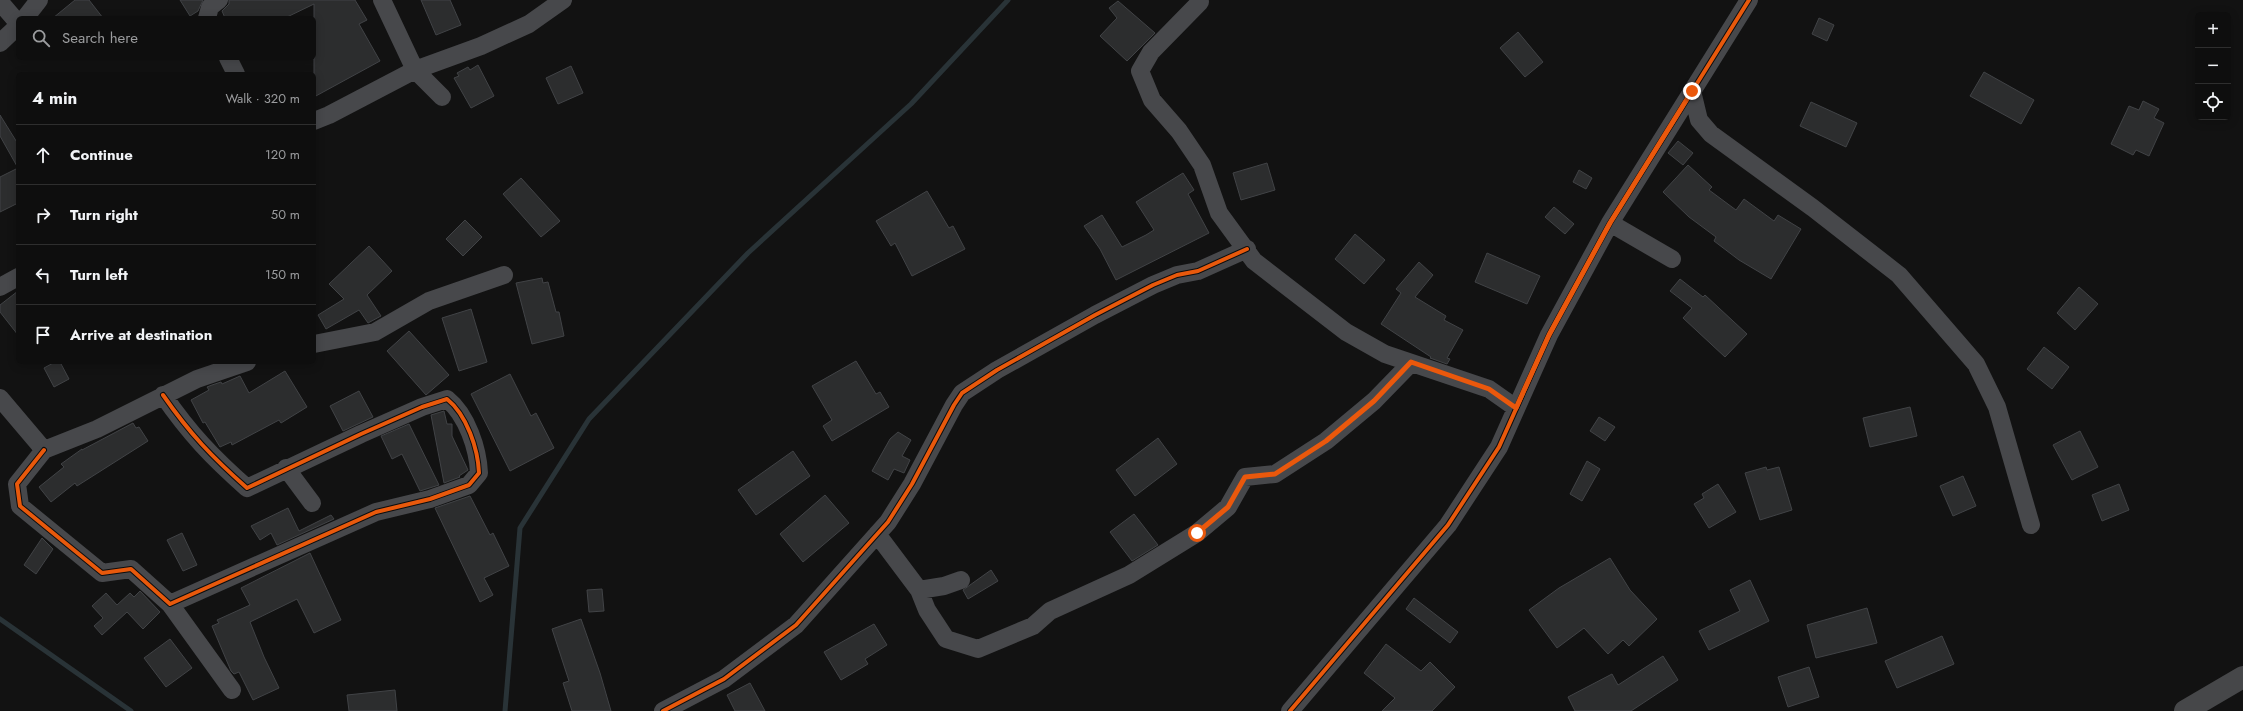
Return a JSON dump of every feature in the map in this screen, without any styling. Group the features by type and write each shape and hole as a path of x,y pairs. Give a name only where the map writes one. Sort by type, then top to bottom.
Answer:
{"main road":[{"path":"2186,711 2243,677"}],"street":[{"path":"27,16 39,0"},
{"path":"208,16 210,7 219,0"},
{"path":"382,0 416,70 442,97"},
{"path":"316,120 416,70 481,46 529,24 563,0"},
{"path":"1290,711 1448,525 1499,447 1549,335 1610,223 1749,0"},
{"path":"0,2 16,22"},
{"path":"1200,2 1151,52 1140,71 1152,100 1179,131 1202,165 1218,213 1247,249 1254,261 1346,332 1385,354 1489,389 1516,408"},
{"path":"0,43 16,27"},
{"path":"229,60 235,72"},
{"path":"1692,91 1699,120 1711,134 1813,208 1899,275 1976,364 1997,407 2031,526"},
{"path":"1610,223 1672,259"},
{"path":"663,711 724,679 796,625 888,522 912,484 954,405 962,393 1017,359 1095,315 1153,285 1177,275 1198,271 1247,249"},
{"path":"316,344 375,332 429,301 504,275"},
{"path":"0,287 16,278"},
{"path":"877,534 919,590 928,610 946,639 978,650 1033,626 1050,611 1129,575 1197,533 1228,507 1245,477 1275,474 1326,441 1374,401 1411,362"},
{"path":"232,690 170,604 131,569 102,573 20,506 17,484 44,450 97,429 196,379 241,364"},
{"path":"163,395 185,428 213,458 247,488 286,468 422,407 448,399 454,404 469,432 478,458 479,473 469,485 430,499 376,512 170,604"},
{"path":"0,398 44,450"},
{"path":"286,468 312,503"},
{"path":"919,590 944,586 961,580"}],"building":[{"path":"75,0 89,0 101,16 55,16"},
{"path":"180,0 203,0 198,11 190,16"},
{"path":"229,0 355,0 367,20 359,24 380,61 316,96 316,72 314,72 314,60 316,60 316,16 314,16 314,4 289,16 224,16 222,11 229,4"},
{"path":"421,0 450,0 461,25 436,35"},
{"path":"1118,1 1155,33 1127,61 1100,36 1117,18 1109,8"},
{"path":"1819,18 1834,25 1827,41 1812,34"},
{"path":"1518,32 1543,62 1525,77 1500,48"},
{"path":"478,65 494,96 471,108 454,78 459,76 457,73 468,67 470,70"},
{"path":"571,66 583,93 558,104 546,78"},
{"path":"1984,72 2034,100 2021,124 1970,96"},
{"path":"2143,101 2159,109 2154,118 2164,123 2149,156 2136,150 2133,155 2111,144 2129,106 2139,110"},
{"path":"1811,102 1857,123 1846,147 1800,126"},
{"path":"0,115 16,141 16,164 0,136"},
{"path":"1678,141 1693,153 1683,165 1668,153"},
{"path":"1267,163 1275,190 1241,200 1233,173"},
{"path":"1688,165 1712,187 1709,190 1736,210 1744,199 1774,221 1778,215 1801,229 1771,279 1739,260 1714,241 1716,237 1689,217 1663,192"},
{"path":"16,169 16,204 0,212 0,177"},
{"path":"1579,170 1592,178 1586,189 1573,182"},
{"path":"1183,173 1194,190 1188,194 1209,233 1116,280 1100,249 1084,226 1102,215 1122,247 1146,235 1154,230 1136,202"},
{"path":"521,178 560,221 541,237 503,194"},
{"path":"927,191 949,228 953,226 965,249 912,276 895,243 891,246 876,221"},
{"path":"1554,207 1574,224 1565,234 1545,217"},
{"path":"465,220 482,237 463,256 446,239"},
{"path":"1355,234 1385,260 1364,284 1335,259"},
{"path":"369,246 392,271 367,295 381,316 368,323 359,310 326,329 318,315 344,299 329,284"},
{"path":"1487,253 1540,276 1527,304 1475,282"},
{"path":"1419,262 1433,275 1415,297 1446,316 1444,320 1463,330 1447,358 1450,359 1447,364 1430,358 1431,357 1381,324 1401,293 1396,289"},
{"path":"542,278 543,283 548,282 556,312 559,312 564,336 532,344 516,283"},
{"path":"1680,279 1703,297 1705,295 1747,334 1725,357 1683,318 1692,308 1670,291"},
{"path":"2079,287 2098,304 2075,330 2057,313"},
{"path":"16,293 16,332 0,312 0,305"},
{"path":"471,309 487,362 459,371 442,318"},
{"path":"409,331 449,375 426,395 387,351"},
{"path":"2044,347 2069,367 2052,389 2027,369"},
{"path":"856,361 876,394 880,392 889,407 832,441 823,426 832,420 812,386"},
{"path":"51,364 61,364 69,379 54,387 44,368"},
{"path":"285,371 307,407 281,423 279,420 232,445 231,442 220,447 205,422 203,423 191,400 209,390 207,387 221,382 222,384 240,376 249,393"},
{"path":"510,374 531,416 536,413 554,448 510,471 471,394"},
{"path":"359,391 373,417 343,431 330,406"},
{"path":"1910,407 1917,436 1870,447 1863,418"},
{"path":"444,411 447,424 452,424 452,436 468,470 459,476 460,477 444,483 431,415"},
{"path":"1599,417 1615,427 1605,441 1590,431"},
{"path":"133,423 136,428 139,427 148,441 77,486 75,483 51,502 39,487 64,467 61,464 82,449"},
{"path":"409,424 439,485 420,491 402,454 392,459 381,436"},
{"path":"2080,431 2098,467 2072,480 2053,445"},
{"path":"898,432 911,440 902,456 910,460 904,473 894,469 888,480 872,471 890,439"},
{"path":"1158,438 1177,464 1135,496 1116,470"},
{"path":"793,451 810,476 756,515 738,490"},
{"path":"1587,461 1600,469 1582,501 1570,494"},
{"path":"1766,467 1767,470 1779,467 1792,510 1760,520 1745,473"},
{"path":"1963,476 1976,506 1953,516 1940,486"},
{"path":"1718,484 1736,512 1709,528 1694,504 1704,498 1702,494"},
{"path":"2119,484 2129,510 2102,521 2092,495"},
{"path":"825,495 849,523 803,562 780,534"},
{"path":"470,496 490,535 493,533 509,566 484,578 493,595 480,602 435,508"},
{"path":"288,508 299,531 331,515 334,519 277,545 271,533 260,540 251,526"},
{"path":"1134,514 1158,545 1132,561 1110,532"},
{"path":"182,533 197,565 183,571 167,540"},
{"path":"42,538 53,549 36,574 24,565"},
{"path":"310,553 341,620 314,633 297,599 250,622 264,657 279,688 253,700 239,672 234,674 231,671 212,626 219,623 217,620 250,605 241,588"},
{"path":"1610,558 1630,590 1657,619 1629,646 1623,640 1608,654 1584,628 1557,648 1529,610 1559,588"},
{"path":"991,570 998,581 968,599 963,590"},
{"path":"1750,580 1769,621 1709,650 1699,631 1740,611 1730,590"},
{"path":"602,589 604,611 589,612 587,590"},
{"path":"140,591 160,612 143,629 127,612 102,635 94,626 103,618 92,606 106,593 117,605 130,593 134,597"},
{"path":"1414,598 1458,632 1450,643 1406,609"},
{"path":"1867,608 1877,643 1816,658 1807,625"},
{"path":"581,619 600,673 611,711 572,711 563,683 569,681 552,629"},
{"path":"874,624 887,645 865,659 868,664 841,680 824,652"},
{"path":"1942,636 1954,664 1897,688 1885,661"},
{"path":"170,639 192,668 166,687 144,658"},
{"path":"1386,644 1421,671 1430,662 1455,687 1432,711 1382,711 1395,698 1364,673"},
{"path":"1663,656 1678,680 1631,711 1575,711 1568,697 1612,674 1618,685"},
{"path":"1809,667 1819,697 1788,707 1778,677"},
{"path":"750,683 765,711 735,711 727,695"},
{"path":"395,690 397,711 349,711 347,695"}],"waterway":[{"path":"505,711 520,528 589,419 748,253 911,104 1008,0"},
{"path":"0,619 131,711"}],"cycle path":[{"path":"1290,711 1448,525 1499,447 1549,335 1610,223 1749,0"},
{"path":"663,711 724,679 796,625 888,522 912,484 954,405 962,393 997,370 1095,315 1153,285 1177,275 1198,271 1247,249"},
{"path":"44,450 17,484 20,506 102,573 131,569 170,604 376,512 430,499 469,485 479,473 474,443 466,423 447,399 422,407 361,434 247,488 202,444 163,395"}],"route":[{"path":"1197,533 1228,507 1245,477 1275,474 1326,441 1374,401 1411,362 1437,373 1489,389 1516,408 1549,335 1610,223 1692,91"}]}
